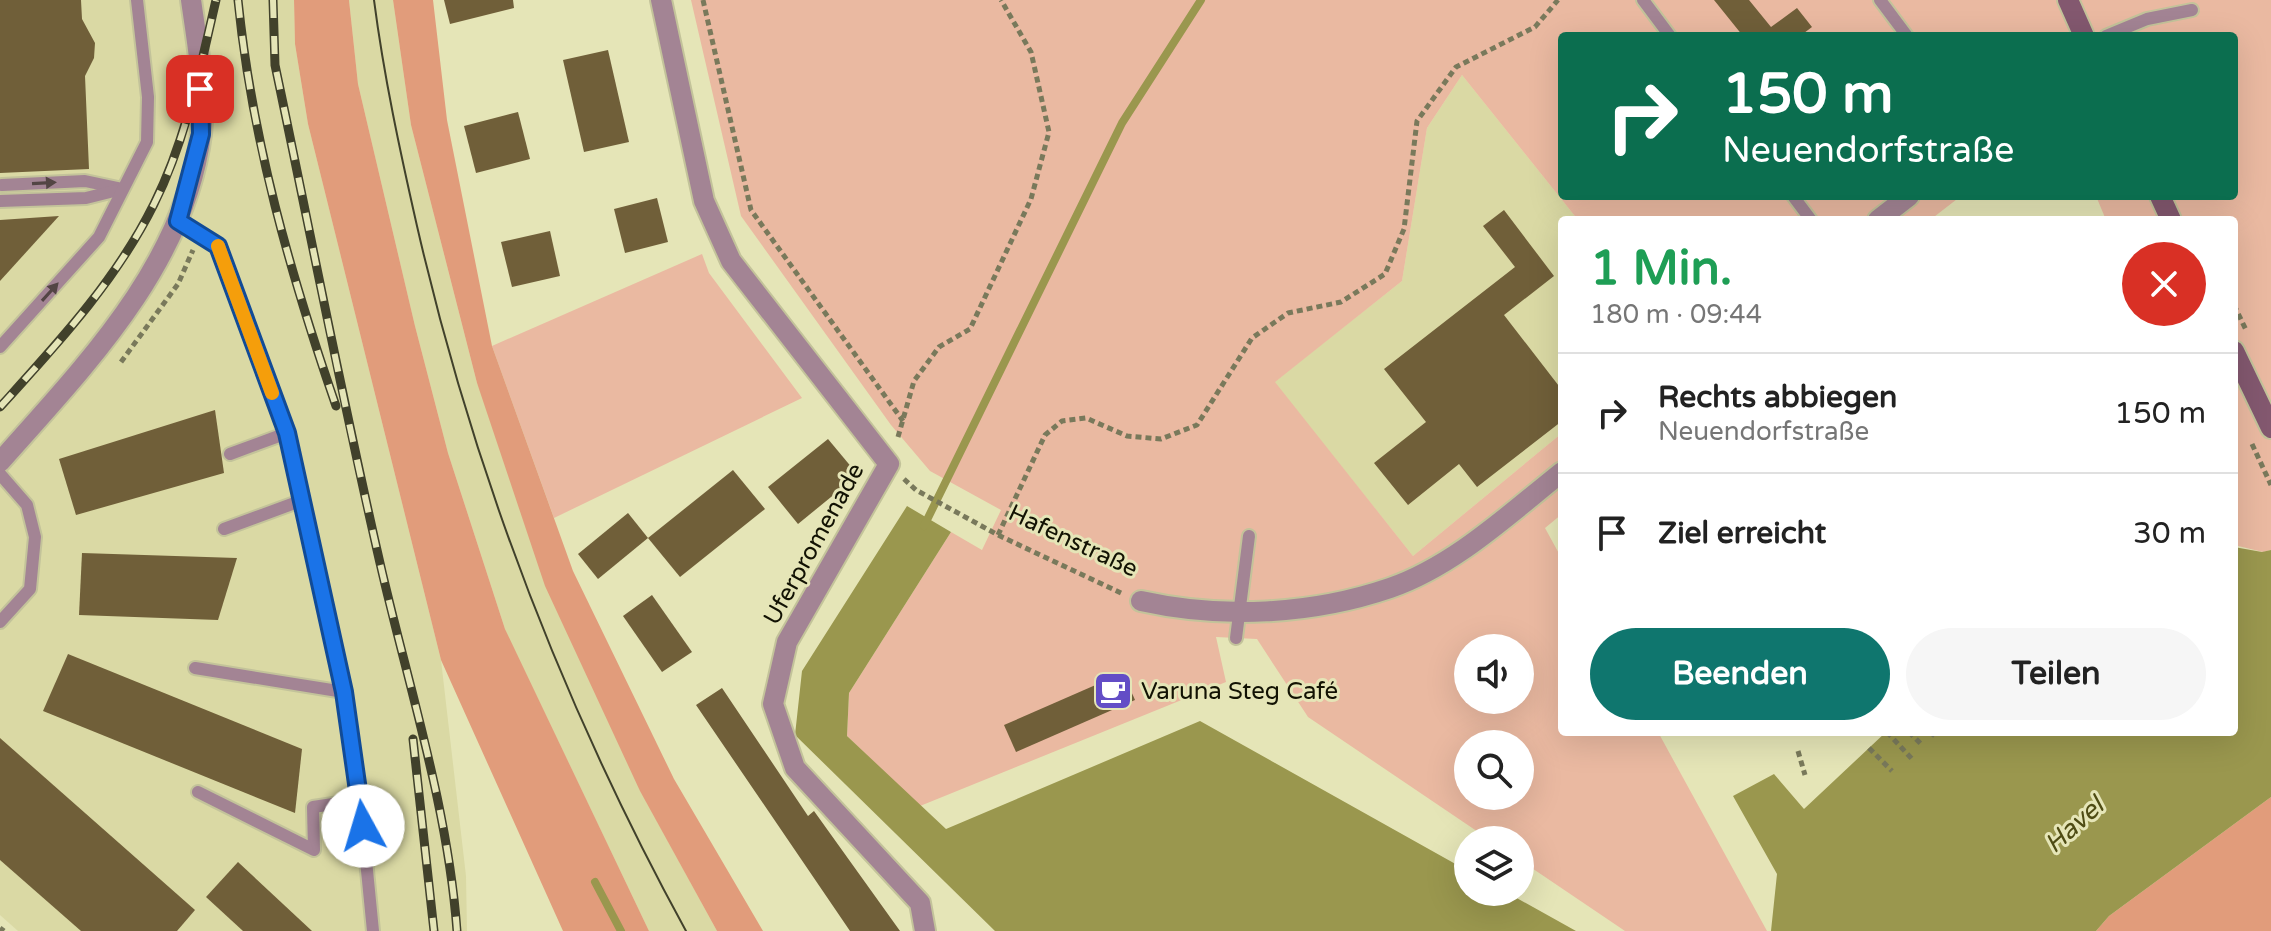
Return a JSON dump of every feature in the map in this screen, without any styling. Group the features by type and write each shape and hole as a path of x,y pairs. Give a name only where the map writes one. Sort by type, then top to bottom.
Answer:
{"main road":[{"path":"2068,0 2082,32"},
{"path":"2238,359 2271,428"}],"street":[{"path":"0,462 114,332 178,221 201,134 200,67 191,0"},
{"path":"661,0 704,201 731,261 801,356 889,464"},
{"path":"1883,216 1904,200"},
{"name":"Uferpromenade","path":"889,464 787,642 773,704 795,768 920,903 925,931"},
{"name":"Hafenstraße","path":"1141,601 1180,610 1239,612 1313,607 1391,588 1475,540 1558,475"}],"lane":[{"path":"0,347 99,237 147,142 149,120 137,0"},
{"path":"1643,0 1667,32"},
{"path":"1880,0 1904,32"},
{"path":"2116,32 2147,19 2192,10"},
{"path":"2,185 85,181 122,189"},
{"path":"0,201 86,198 122,189"},
{"path":"178,221 218,246 287,433 344,692 360,800 373,931"},
{"path":"230,454 287,433"},
{"path":"0,474 27,505 35,537 30,589 0,622"},
{"path":"224,529 303,500"},
{"path":"1236,638 1249,536"},
{"path":"195,668 344,692"},
{"path":"198,792 314,850 313,807 360,800"}],"path":[{"path":"703,0 751,210 903,422"},
{"path":"889,464 914,381 939,347 970,329 1031,199 1049,132 1031,52 1001,0"},
{"path":"998,535 1045,435 1062,421 1086,418 1127,436 1161,439 1197,425 1228,381 1252,338 1288,313 1341,302 1385,274 1404,229 1417,121 1456,67 1535,27 1558,0"},
{"name":"Hafenstraße","path":"916,490 1090,582 1141,601"},
{"path":"1891,736 1912,759"},
{"path":"1913,736 1922,745"},
{"path":"1869,748 1892,771"},
{"path":"1798,751 1805,775"}],"shaded area":[{"path":"0,0 294,0 295,44 308,124 441,660 466,876 467,931 18,931 0,915"},
{"path":"294,0 349,0 358,84 448,453 505,629 649,931 563,931 441,660 308,124 295,44"},
{"path":"349,0 393,0 411,125 477,383 640,790 717,931 649,931 506,632 448,453 415,326 358,84"},
{"path":"393,0 433,0 447,120 492,346 573,571 674,779 763,931 717,931 640,791 545,586 477,383 411,125"},
{"path":"691,0 2271,0 2271,550 2263,552 2238,546 2238,216 2104,216 2098,200 2238,200 2238,32 1558,32 1558,195 1462,75 1427,128 1402,281 1275,382 1413,556 1558,436 1558,517 1545,528 1558,552 1558,736 1660,736 1767,931 1625,931 1534,869 1534,826 1469,826 1308,717 1257,639 1216,637 1226,682 920,806 847,736 849,693 951,532 982,550 1001,510 930,471 891,425 741,216"},
{"path":"1462,75 1558,195 1558,200 1562,200 1575,216 1558,216 1558,436 1413,556 1274,382 1402,281 1427,128"},
{"path":"1562,200 1956,200 1935,216 1575,216"},
{"path":"702,254 709,273 802,398 554,518 492,346"},
{"path":"2271,797 2271,931 2096,931 2109,916"}],"water":[{"path":"907,506 951,532 849,693 847,736 946,829 1200,721 1454,863 1454,906 1531,906 1576,931 995,931 795,735 802,671"},
{"name":"Havel","path":"2238,548 2262,552 2271,550 2271,797 2109,916 2096,931 1771,931 1777,874 1733,796 1774,774 1804,809 1882,736 2238,736"}],"building":[{"path":"0,0 81,0 82,19 95,43 94,58 85,76 89,169 0,173"},
{"path":"444,0 513,0 514,8 450,24"},
{"path":"1714,0 1749,0 1771,27 1797,8 1812,27 1805,32 1740,32"},
{"path":"608,50 629,142 584,152 563,60"},
{"path":"518,112 530,159 476,173 464,126"},
{"path":"657,198 668,242 625,253 614,209"},
{"path":"1504,210 1554,276 1504,315 1558,385 1558,424 1477,487 1459,464 1408,505 1374,463 1426,422 1384,369 1515,267 1483,226"},
{"path":"59,216 0,281 0,220"},
{"path":"550,231 560,276 512,287 501,242"},
{"path":"215,410 224,473 76,515 59,459"},
{"path":"828,439 858,475 798,524 768,487"},
{"path":"733,470 765,509 680,577 648,538"},
{"path":"628,513 648,538 598,579 578,554"},
{"path":"82,553 237,558 218,620 79,615"},
{"path":"652,595 692,652 662,672 623,616"},
{"path":"68,654 302,749 295,813 43,711"},
{"path":"1123,673 1135,700 1016,752 1004,725"},
{"path":"722,688 808,816 814,811 900,931 850,931 696,705"},
{"path":"0,738 195,910 177,931 81,931 0,860"},
{"path":"238,862 312,931 243,931 206,897"}],"waterway":[{"path":"924,526 1122,123 1201,0"},
{"path":"595,882 621,931"}],"tram line":[{"path":"374,0 393,114 417,226 440,318 495,499 562,675 642,847 686,931"}],"railway":[{"path":"0,407 104,285 154,204 183,130 216,0"},
{"path":"238,0 253,104 275,206 336,406"},
{"path":"273,0 275,65 366,501 436,792 457,931"},
{"path":"413,739 434,931"}],"slow traffic":[{"path":"218,246 272,393"}],"place":[{"name":"Varuna Steg Café","path":"1113,691"}],"route":[{"path":"200,89 201,134 178,221 218,246 287,433 344,692 363,826"}]}
